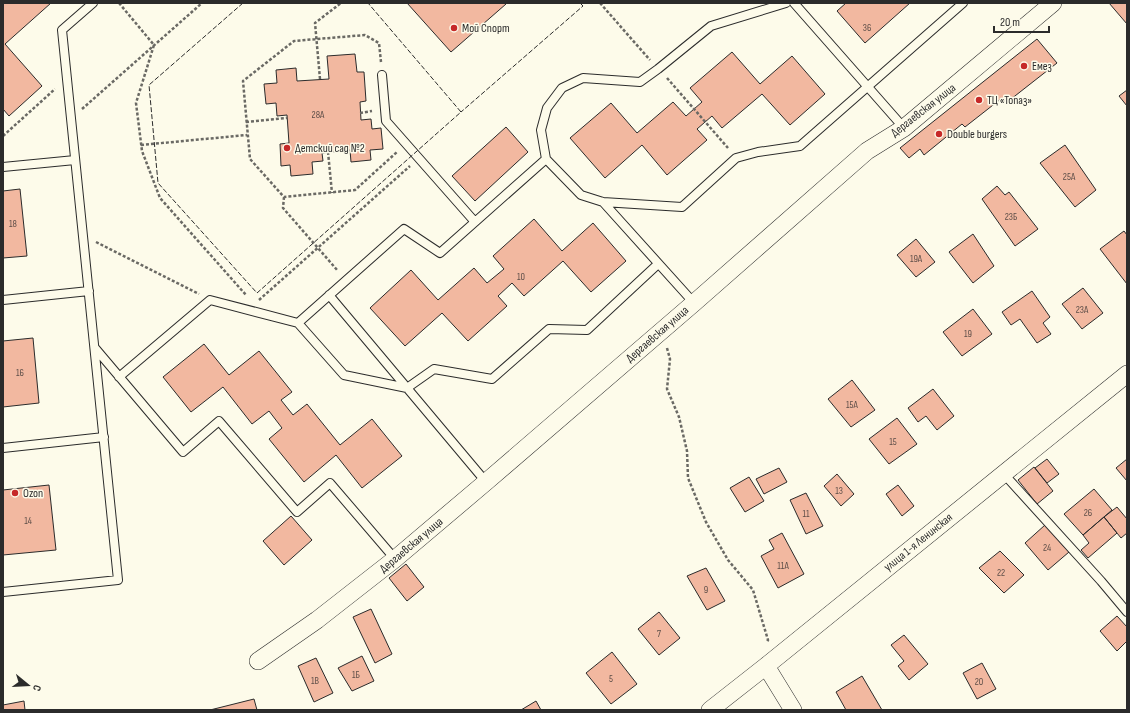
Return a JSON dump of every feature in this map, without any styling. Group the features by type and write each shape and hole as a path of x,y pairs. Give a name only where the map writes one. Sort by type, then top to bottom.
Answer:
{"street":[{"name":"Дергаевская улица","path":"258,661 317,620 395,559 662,331 867,151 904,128 1052,3"},
{"name":"улица 1-я Ленинская","path":"710,710 1127,374"},
{"path":"766,666 793,710"}],"lane":[{"path":"3,592 118,580 62,30 93,3"},
{"path":"786,3 711,26 640,82 583,78 562,88 547,108 541,130 546,159 580,195 603,202 682,207 736,158 758,152 800,146 963,3"},
{"path":"794,3 904,128"},
{"path":"382,75 386,121 475,222"},
{"path":"298,323 404,229 440,253 546,159"},
{"path":"3,167 75,160"},
{"path":"603,202 694,302"},
{"path":"119,377 210,300 298,323 344,375 407,388 434,369 492,378 548,329 588,330 658,264"},
{"path":"3,300 89,291"},
{"path":"329,295 486,482"},
{"path":"95,348 183,452 219,421 297,512 330,483 395,559"},
{"path":"3,448 104,437"},
{"path":"1003,473 1101,581 1127,612"}],"path":[{"path":"119,3 154,45"},
{"path":"71,119 202,3"},
{"path":"320,79 315,23 340,3"},
{"path":"600,3 736,158"},
{"path":"346,280 283,208 284,197 250,159 243,81 294,41 365,35 379,43 382,75"},
{"path":"154,45 136,104 142,151 160,198 263,313"},
{"path":"3,136 67,78"},
{"path":"246,122 287,118"},
{"path":"141,145 247,135"},
{"path":"284,197 355,190 407,144"},
{"path":"328,152 332,193"},
{"path":"255,304 419,158"},
{"path":"83,236 210,300"},
{"path":"662,331 670,359 667,389 679,418 687,452 688,478 706,522 728,560 753,590 768,640 766,666"}],"building":[{"path":"3,3 51,3 5,44 42,86 9,116 3,109"},
{"name":"Мой Спорт","path":"407,3 505,3 506,4 451,52"},
{"path":"846,3 910,3 865,43 837,11"},
{"path":"1109,3 1127,3 1127,24"},
{"name":"ТЦ «Топаз»","path":"1037,39 1057,63 1006,103 1002,98 965,127 962,124 924,155 920,149 909,158 900,148"},
{"path":"732,52 760,84 792,56 825,94 790,125 762,94 722,128 712,116 697,129 707,140 667,175 642,145 605,178 570,138 611,103 637,133 673,102 686,116 702,102 690,88"},
{"path":"355,54 357,72 364,72 366,101 360,102 361,120 371,119 372,129 381,128 383,149 370,150 371,160 351,162 350,150 322,153 323,161 312,162 313,174 291,176 290,165 281,166 280,144 289,143 287,115 277,116 276,103 266,104 264,84 277,83 276,70 296,68 297,81 329,79 327,56"},
{"path":"1127,90 1127,106 1119,96"},
{"path":"506,127 528,152 475,201 452,176"},
{"path":"1065,145 1096,190 1075,207 1040,163"},
{"path":"997,186 1005,195 1009,192 1038,229 1015,246 982,199"},
{"path":"20,189 27,256 3,258 3,191"},
{"path":"534,219 562,251 593,223 626,261 591,292 563,261 524,296 512,283 498,296 507,306 468,341 442,313 405,346 370,308 411,270 438,300 474,268 487,283 504,269 493,256"},
{"path":"1124,231 1127,235 1127,284 1100,249"},
{"path":"973,234 994,266 973,283 949,252"},
{"path":"916,239 935,262 916,277 897,255"},
{"path":"1083,288 1103,313 1082,329 1062,304"},
{"path":"1032,291 1050,317 1043,323 1051,334 1037,343 1020,319 1011,325 1002,312"},
{"path":"973,309 992,334 962,356 943,332"},
{"path":"33,338 39,403 3,407 3,341"},
{"path":"204,344 229,375 259,351 292,392 281,400 293,415 307,404 340,445 372,419 402,456 362,488 336,455 304,482 269,439 282,428 269,411 252,424 223,387 191,412 163,377"},
{"path":"852,380 875,410 851,427 828,399"},
{"path":"933,389 954,416 937,430 926,416 918,422 908,408"},
{"path":"897,418 917,444 889,464 869,439"},
{"path":"1047,459 1059,474 1047,483 1035,468"},
{"path":"1127,459 1127,481 1116,468"},
{"path":"1034,467 1053,491 1037,504 1018,480"},
{"path":"779,468 787,482 764,494 756,479"},
{"path":"837,474 854,494 841,506 824,486"},
{"path":"749,477 764,501 745,512 730,488"},
{"path":"49,485 56,550 3,555 3,490"},
{"path":"898,485 914,506 902,516 886,494"},
{"path":"1094,489 1112,510 1083,535 1064,514"},
{"path":"806,493 823,526 806,534 790,500"},
{"path":"1117,507 1127,519 1127,533 1121,538 1104,517"},
{"path":"291,516 312,540 284,565 263,541"},
{"path":"1104,517 1117,533 1088,558 1081,550 1089,543 1083,535"},
{"path":"1045,525 1069,552 1048,570 1025,543"},
{"path":"782,533 804,574 778,588 761,556 774,549 769,540"},
{"path":"1000,551 1024,575 1004,593 979,568"},
{"path":"406,564 424,587 407,601 389,578"},
{"path":"706,568 725,601 707,610 687,576"},
{"path":"371,609 392,654 375,663 353,617"},
{"path":"659,612 680,638 659,655 638,629"},
{"path":"1117,616 1127,627 1127,641 1117,651 1100,631"},
{"path":"904,635 928,664 909,680 898,666 904,661 891,645"},
{"path":"612,652 637,684 611,704 586,673"},
{"path":"362,656 374,681 352,691 338,668"},
{"path":"316,658 333,693 314,702 298,666"},
{"path":"982,663 996,689 977,699 963,673"},
{"path":"862,676 882,710 846,710 836,692"},
{"path":"254,699 257,710 210,710"},
{"path":"24,701 25,710 3,710 3,705"},
{"path":"536,701 541,710 521,710"}],"fence":[{"path":"243,3 149,85 158,183 257,293 461,112 368,3"},
{"path":"460,111 461,112 583,6 580,3"}],"place":[{"name":"Мой Спорт","path":"454,28"},
{"name":"Емез","path":"1024,66"},
{"name":"ТЦ «Топаз»","path":"979,100"},
{"name":"Double burgers","path":"939,134"},
{"name":"Детский сад №2","path":"287,148"},
{"name":"Ozon","path":"15,493"}]}
